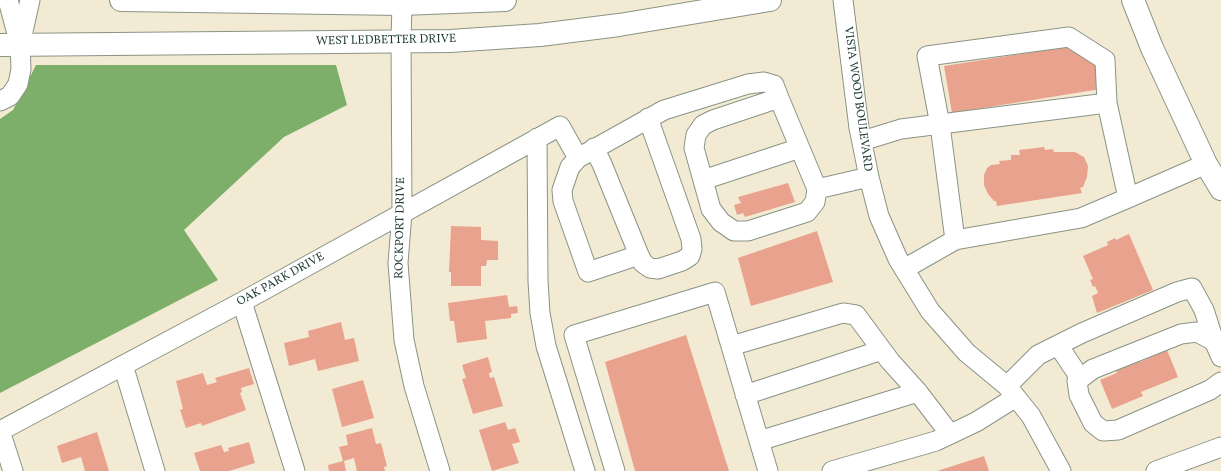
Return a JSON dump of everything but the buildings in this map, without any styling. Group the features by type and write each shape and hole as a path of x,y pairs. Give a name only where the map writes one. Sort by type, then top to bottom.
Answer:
{"main road":[{"path":"121,0 402,4 505,0"},
{"name":"WEST LEDBETTER DRIVE","path":"10,45 450,41 540,35 619,25 770,0"},
{"path":"1133,0 1152,48 1206,164 1221,189"}],"street":[{"path":"0,101 10,96 18,84 21,69 10,45 8,0"},
{"path":"10,45 30,0"},
{"name":"VISTA WOOD BOULEVARD","path":"843,0 862,141 878,216 904,269 930,311 967,353 1012,392 1031,416 1062,471"},
{"name":"ROCKPORT DRIVE","path":"402,4 402,212 398,264 404,340 414,386 440,471"},
{"path":"955,240 940,125 928,56 1069,37 1105,60 1107,103 1128,198"},
{"path":"639,255 588,272 563,201 562,190 570,167 586,153 664,110 748,84 764,82 774,85 817,189 815,202 807,212 748,231 734,231 721,222 711,209 694,148 696,135 703,126 713,120 779,98"},
{"path":"862,141 901,130 1107,103"},
{"path":"586,153 602,164 643,263 650,268 658,269 682,261 690,256 692,249 691,239 648,118"},
{"name":"OAK PARK DRIVE","path":"0,431 242,302 402,212 560,126 586,153"},
{"path":"537,138 538,281 540,313 546,346 585,471"},
{"path":"703,180 800,148"},
{"path":"904,269 955,240 1081,218 1206,164"},
{"path":"817,189 869,177"},
{"path":"832,471 855,468 936,441 976,422 1012,392 1038,355 1162,299 1192,288 1204,310 1218,349"},
{"path":"615,471 574,335 715,292 768,471"},
{"path":"242,302 295,471"},
{"path":"731,346 843,314 856,315 882,350 918,392 950,434"},
{"path":"1218,349 1197,332 1181,334 1093,368 1077,381 1079,395 1093,423 1103,431 1118,430 1210,390 1221,382"},
{"path":"1058,345 1080,378"},
{"path":"745,394 882,350"},
{"path":"123,365 155,471"},
{"path":"759,441 918,392"},
{"path":"0,431 13,471"},
{"path":"1156,471 1221,446"}],"green space":[{"path":"36,65 336,65 347,105 284,137 184,230 218,280 0,393 0,119 13,110"}]}
